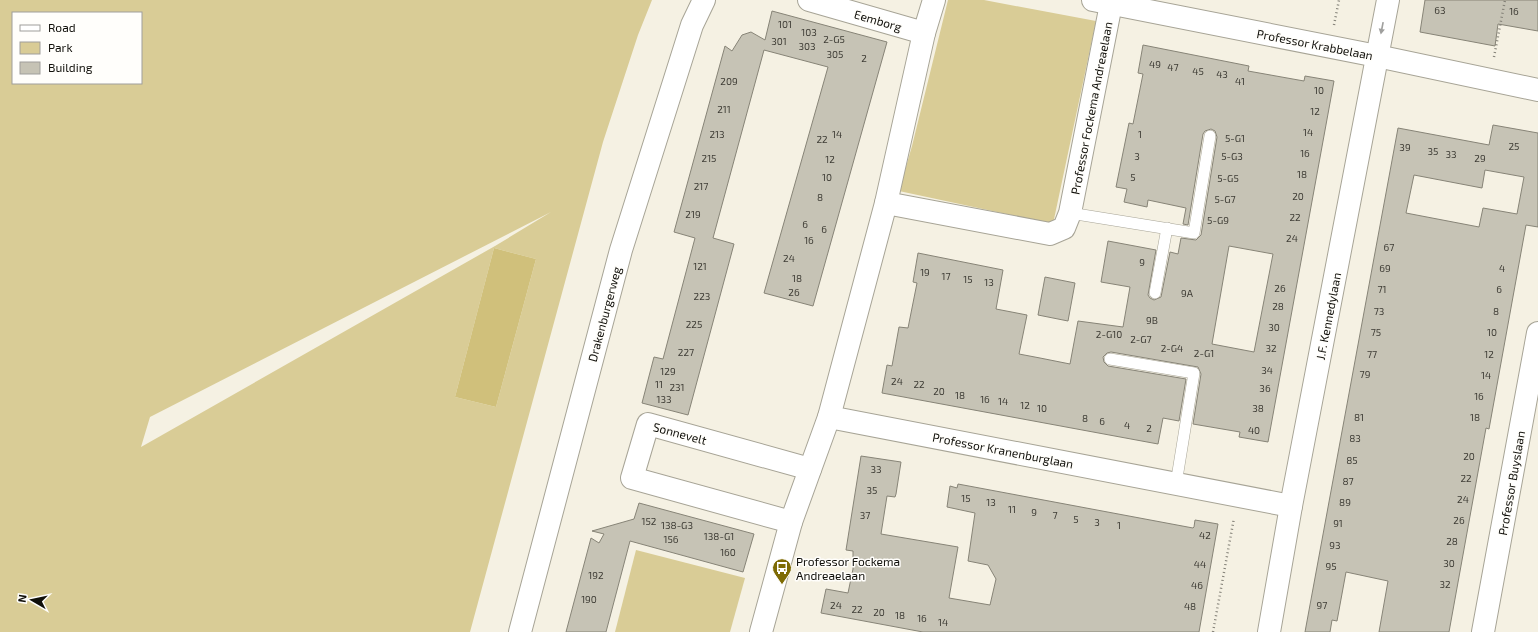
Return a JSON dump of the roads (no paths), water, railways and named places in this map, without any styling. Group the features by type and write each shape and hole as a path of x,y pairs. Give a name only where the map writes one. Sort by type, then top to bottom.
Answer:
{"street":[{"name":"Drakenburgerweg","path":"520,632 621,250 692,25 704,0"},
{"name":"Eemborg","path":"809,0 924,33"},
{"path":"762,632 791,522 829,417 886,203 924,33 934,0"},
{"name":"J.F. Kennedylaan","path":"1269,632 1291,506 1388,0"},
{"name":"Professor Krabbelaan","path":"1102,2 1377,56 1538,90"},
{"name":"Professor Fockema Andreaelaan","path":"886,203 1050,234 1064,228 1070,213 1102,2"},
{"name":"Professor Buyslaan","path":"1484,632 1538,333"},
{"name":"Professor Kranenburglaan","path":"829,417 1291,506"},
{"name":"Sonnevelt","path":"791,522 632,478 648,424 810,469"}],"lane":[{"path":"1070,213 1194,233 1210,136"},
{"path":"1155,293 1167,228"},
{"path":"1110,359 1194,374 1176,484"}],"place":[{"name":"Professor Fockema Andreaelaan","path":"782,585"}]}
